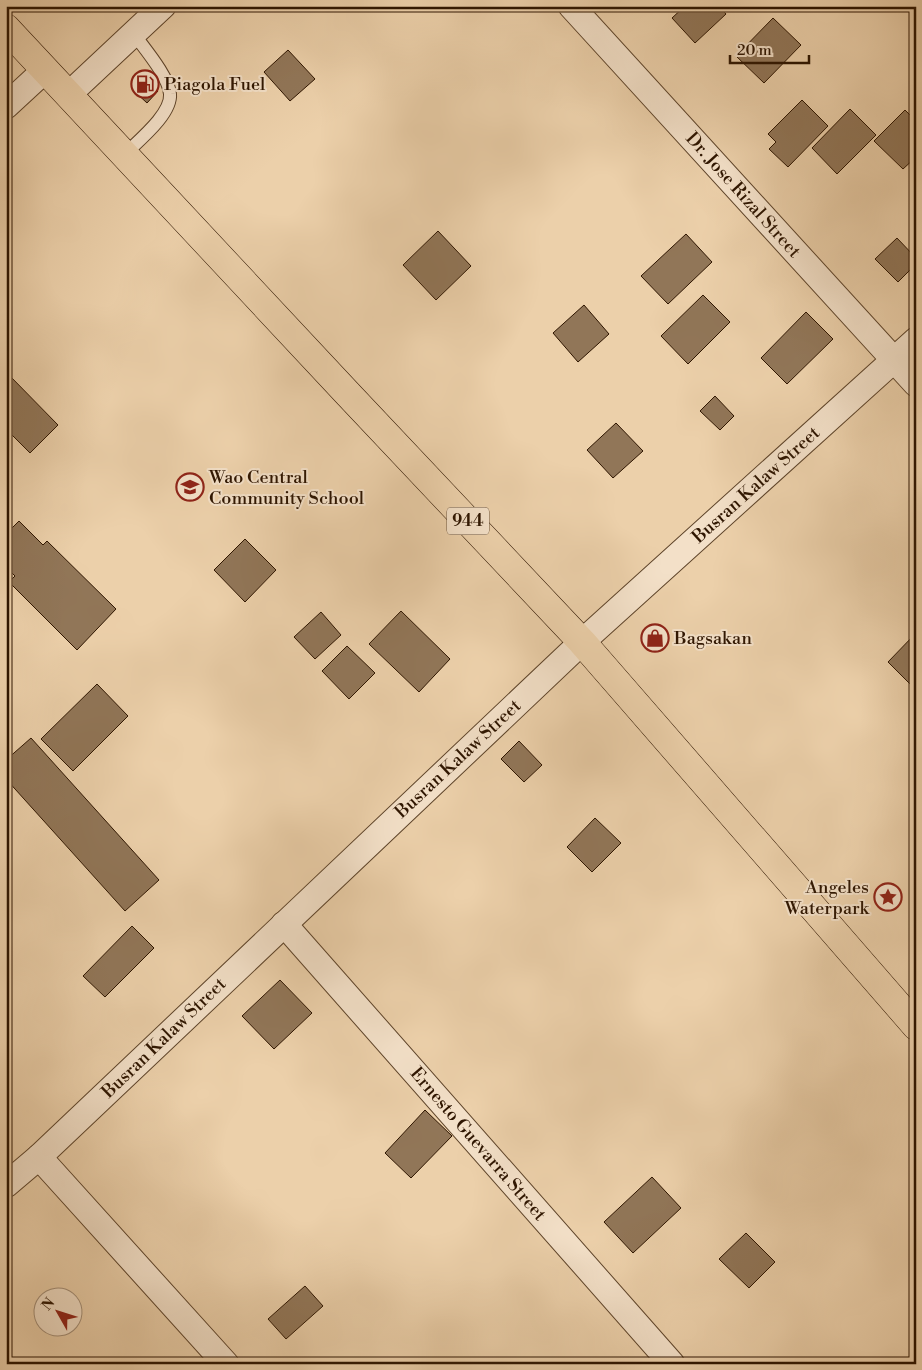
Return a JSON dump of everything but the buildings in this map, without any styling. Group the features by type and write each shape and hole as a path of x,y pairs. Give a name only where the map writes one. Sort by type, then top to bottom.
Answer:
{"main road":[{"name":"944","path":"6,28 582,642 916,1026"}],"street":[{"path":"68,95 163,6"},
{"name":"Dr. Jose Rizal Street","path":"571,6 916,384"},
{"path":"6,106 45,70"},
{"name":"Busran Kalaw Street","path":"6,1185 39,1157 582,642 916,340"},
{"name":"Ernesto Guevarra Street","path":"284,924 672,1364"},
{"path":"39,1157 226,1364"}],"lane":[{"path":"124,155 156,123 165,111 170,94 164,76 134,34"}],"place":[{"name":"Piagola Fuel","path":"145,84"},
{"name":"Wao Central Community School","path":"190,487"},
{"name":"Bagsakan","path":"655,638"},
{"name":"Angeles Waterpark","path":"888,897"}]}
